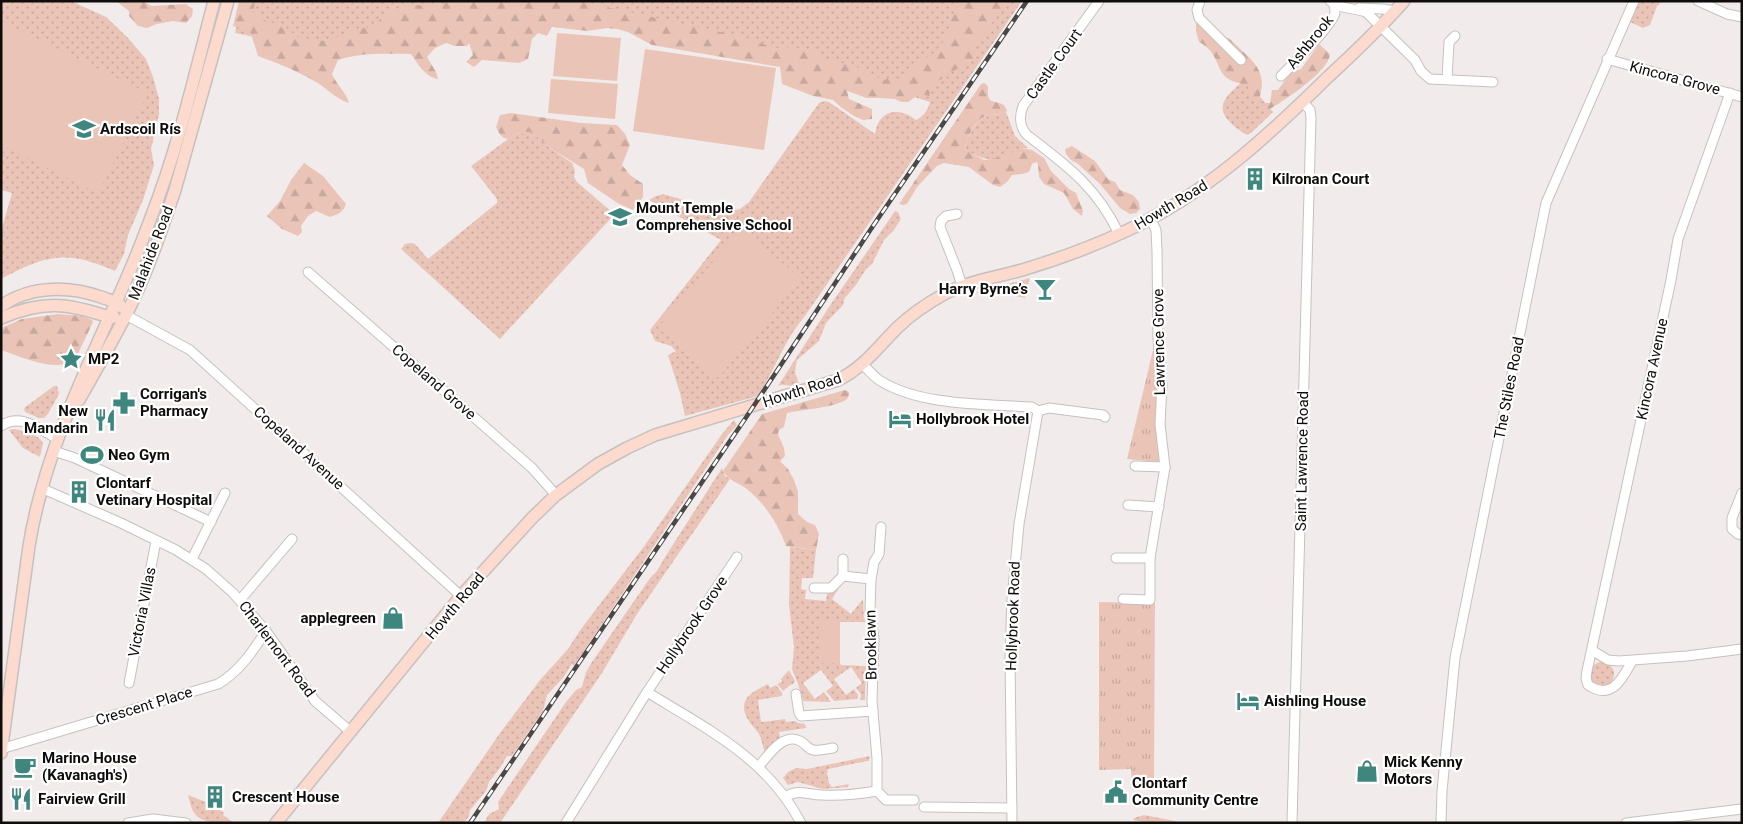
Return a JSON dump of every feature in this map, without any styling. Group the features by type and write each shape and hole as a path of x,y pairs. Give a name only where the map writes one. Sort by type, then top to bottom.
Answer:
{"main road":[{"name":"Malahide Road","path":"1,753 31,536 41,488 85,368 116,302 152,214 175,145 214,1"},
{"name":"Malahide Road","path":"60,436 126,315 140,285 176,190 228,1"},
{"name":"Howth Road","path":"276,823 461,596 532,518 556,495 598,464 655,435 838,380 862,364 913,313 923,306 962,286 1070,254 1119,234 1150,218 1211,181 1252,147 1303,102 1404,1"},
{"path":"199,59 212,62"},
{"path":"152,214 165,220"},
{"path":"56,289 58,305"},
{"path":"1,306 17,297 56,289 86,293 116,302 122,306 126,315 109,317 75,307 58,305 39,306 1,318"}],"street":[{"path":"1200,1 1197,10 1199,18 1241,60"},
{"name":"The Stiles Road","path":"1441,823 1442,791 1455,658 1546,203 1607,59 1634,1"},
{"path":"1698,1 1727,14 1742,17"},
{"name":"Ashbrook","path":"1281,76 1310,46 1331,20 1335,13 1332,3 1356,8 1395,11"},
{"name":"Castle Court","path":"1097,4 1023,106 1020,123 1022,130 1027,135 1057,158 1087,185 1110,215 1119,234"},
{"name":"Ashbrook","path":"1356,8 1366,12 1415,60 1425,75 1430,78 1493,82"},
{"path":"1447,79 1449,42 1454,36"},
{"name":"Kincora Grove","path":"1607,59 1742,97"},
{"name":"Kincora Avenue","path":"1632,661 1622,679 1609,690 1597,690 1588,684 1586,678 1671,280 1678,239 1730,93"},
{"name":"Saint Lawrence Road","path":"1292,823 1311,118 1310,110 1303,102"},
{"path":"957,214 946,216 941,222 940,227 962,286"},
{"name":"Lawrence Grove","path":"1123,600 1150,600 1150,558 1165,467 1160,424 1162,385 1158,339 1156,230 1150,218"},
{"name":"Copeland Grove","path":"308,272 532,468 556,495"},
{"name":"Copeland Avenue","path":"126,315 190,350 461,596"},
{"path":"862,364 874,376 886,384 926,398 1032,407 1038,411 1049,408 1103,415 1105,417"},
{"name":"Hollybrook Road","path":"1012,823 1010,647 1012,599 1019,524 1038,411"},
{"path":"1,426 8,422 20,420 60,436"},
{"path":"54,451 75,458 211,522"},
{"path":"1135,466 1165,467"},
{"name":"Charlemont Road","path":"41,488 122,523 192,558 206,568 240,600 266,631 315,701 351,732"},
{"path":"192,558 225,493"},
{"path":"1742,493 1732,518 1732,529 1742,535"},
{"path":"1128,505 1159,507"},
{"name":"Brooklawn","path":"877,791 877,758 873,711 874,640 870,610 870,579 874,562 880,554 882,527"},
{"path":"240,600 292,539"},
{"name":"Victoria Villas","path":"129,683 156,541"},
{"name":"Hollybrook Grove","path":"566,823 647,692 738,557"},
{"path":"1116,558 1150,558"},
{"path":"814,588 831,588 842,576 844,559"},
{"path":"842,576 870,579"},
{"name":"Crescent Place","path":"2,749 218,684 227,679 244,661 266,631"},
{"path":"1593,651 1608,660 1632,661 1742,649"},
{"path":"647,692 728,742 758,766 785,798 800,820"},
{"path":"796,694 801,716 873,711"},
{"path":"758,766 778,745 790,740 798,740 811,750 833,748"},
{"path":"785,798 792,793 800,792 821,795 877,791 886,800 914,800"},
{"path":"924,807 1012,808"},
{"path":"1626,823 1742,809"},
{"path":"1713,813 1713,823"},
{"path":"128,823 153,819 186,823"}],"green space":[{"name":"Ardscoil Rís","path":"1,1 71,1 106,17 146,59 159,99 159,114 151,149 154,165 143,200 128,235 124,254 115,271 83,260 57,258 31,264 1,279 1,231 12,193 1,190"},
{"path":"116,1 142,1 152,6 186,4 193,9 192,16 186,23 173,21 147,28 138,26 129,16 129,11"},
{"path":"239,1 255,1 253,13 266,21 281,25 299,38 327,41 357,29 372,27 389,11 411,5 437,6 451,1 588,3 747,38 774,48 794,47 812,51 826,59 854,66 883,80 891,78 900,80 914,63 922,58 931,57 947,37 952,16 961,1 1007,1 973,51 975,57 932,85 929,96 920,94 908,102 901,102 895,99 867,98 847,91 849,99 872,109 872,119 863,120 842,108 833,100 813,96 782,84 780,67 652,45 628,32 607,28 587,31 552,27 547,36 538,33 532,39 528,59 519,63 482,60 474,67 466,62 473,55 469,43 467,46 455,46 446,43 435,48 427,57 438,79 429,76 411,54 347,57 338,60 332,74 349,103 302,74 258,56 250,31 233,26"},
{"path":"242,1 1022,1 798,325 785,345 758,396 685,416 668,355 676,351 671,346 655,341 650,330 721,240 649,200 663,194 724,212 740,209 749,202 819,103 829,102 875,134 880,120 885,115 896,112 903,113 916,120 925,113 930,102 855,78 626,24 529,17 327,43 255,37 235,33"},
{"path":"1639,1 1661,1 1657,6 1650,25 1643,28 1630,22"},
{"path":"1,21 148,93 98,193 1,145"},
{"path":"1196,22 1201,24 1213,37 1229,38 1255,64 1262,79 1259,99 1261,103 1270,103 1272,90 1278,90 1290,73 1301,69 1319,44 1330,54 1328,61 1314,77 1267,111 1256,102 1246,84 1235,82 1222,73 1213,54 1199,42"},
{"path":"557,33 621,38 617,81 553,76"},
{"path":"645,49 776,68 764,150 633,131"},
{"path":"551,79 618,84 615,119 548,113"},
{"path":"1245,79 1273,112 1247,135 1230,122 1224,114 1223,108 1226,98"},
{"path":"984,83 988,86 989,99 1004,105 1007,110 1001,114 986,116 978,121 969,135 965,150 984,160 1003,157 1021,148 1032,150 1044,158 1051,171 1069,189 1076,193 1083,211 1082,216 1073,209 1064,193 1044,184 1039,177 1038,164 1036,162 1032,164 1029,172 1012,175 1000,187 993,185 969,167 944,163 937,166 917,187 907,204 899,204 981,84"},
{"path":"1006,112 1015,136 1028,148 993,159 982,158 965,150 969,135 982,118"},
{"path":"511,113 581,123 617,125 625,134 630,145 622,165 630,175 643,184 643,197 633,210 619,204 588,183 584,169 550,148 533,133 526,132 515,134 508,139 504,138 496,127 500,115"},
{"path":"533,133 550,148 572,163 575,170 574,177 577,182 613,213 613,216 500,339 401,249 405,244 415,244 428,259 497,203 497,199 471,166 515,134"},
{"path":"1072,146 1095,161 1108,179 1115,182 1120,190 1133,195 1139,202 1140,209 1136,213 1130,214 1120,208 1100,184 1066,154 1065,149"},
{"path":"304,163 323,176 346,204 342,211 330,217 316,211 308,216 301,226 302,232 298,236 282,229 267,216 280,201 291,180"},
{"path":"895,211 898,212 901,219 884,240 872,264 866,269 844,299 843,305 826,323 819,341 797,360 795,372 799,384 778,386 827,310"},
{"path":"741,228 801,279 718,378 658,328"},
{"path":"1030,278 1025,298 1011,295 975,293"},
{"path":"58,314 82,316 93,322 75,360 67,364 48,364 28,360 1,350 1,328 22,319"},
{"path":"1154,346 1157,383 1156,426 1160,459 1157,462 1127,459"},
{"path":"54,386 57,386 59,394 44,418 39,418 25,412 24,408"},
{"path":"845,390 849,392 849,396 842,402 787,413 784,427 779,430 778,434 785,456 780,461 788,469 794,480 798,492 798,514 807,522 815,525 819,534 816,550 786,546 766,509 745,488 731,480 723,471 762,414"},
{"path":"734,420 737,425 728,435 574,666 572,664 563,678 547,695 543,711 512,756 507,756 489,782 486,791 470,810 469,816 464,823 438,823 500,733 540,680 568,649"},
{"path":"14,429 30,433 43,443 40,457 23,448 9,430"},
{"path":"722,468 725,476 730,479 637,614 602,673 500,823 484,823 489,814 499,809 498,802 566,702 576,690 582,687 586,672 592,662 650,578 657,571"},
{"path":"790,547 816,550 813,578 802,578 801,589 806,590 805,599 826,601 827,594 839,588 832,599 851,614 863,599 866,622 840,621 820,663 866,666 865,700 860,700 861,694 856,688 862,683 851,667 834,679 846,695 854,689 858,695 857,699 834,701 826,691 833,686 821,670 803,683 815,699 824,692 831,702 803,701 792,669 794,647 789,605"},
{"path":"1099,602 1155,603 1154,785 1132,785 1131,769 1099,770"},
{"path":"820,620 840,620 840,663 820,663"},
{"path":"1602,662 1611,665 1614,674 1611,683 1602,686 1593,683 1590,674 1593,665"},
{"path":"789,670 795,681 783,691 777,684 782,682 781,679"},
{"path":"768,684 770,688 776,685 782,696 758,700 761,722 785,719 786,722 795,721 805,724 806,728 779,732 780,739 765,753 760,736 747,718 744,706 748,696"},
{"path":"870,756 869,761 828,769 829,783 832,787 849,784 848,787 823,789 798,782 788,785 783,778 788,772 796,768 807,769"},
{"path":"188,795 211,804 234,823 207,821 197,816 191,806"},
{"path":"1144,815 1178,823 1150,823 1133,820"}],"railway":[{"path":"470,823 1027,1"}],"place":[{"name":"Ardscoil Rís","path":"84,129"},
{"name":"Kilronan Court","path":"1255,179"},
{"name":"Mount Temple Comprehensive School","path":"620,217"},
{"name":"Harry Byrne’s","path":"1045,289"},
{"name":"MP2","path":"71,359"},
{"name":"Corrigan's Pharmacy","path":"124,403"},
{"name":"Hollybrook Hotel","path":"900,419"},
{"name":"New Mandarin","path":"105,420"},
{"name":"Neo Gym","path":"92,455"},
{"name":"Clontarf Vetinary Hospital","path":"79,492"},
{"name":"applegreen","path":"393,618"},
{"name":"Aishling House","path":"1248,701"},
{"name":"Marino House (Kavanagh's)","path":"25,767"},
{"name":"Mick Kenny Motors","path":"1367,771"},
{"name":"Clontarf Community Centre","path":"1116,792"},
{"name":"Crescent House","path":"215,797"},
{"name":"Fairview Grill","path":"21,799"}]}
